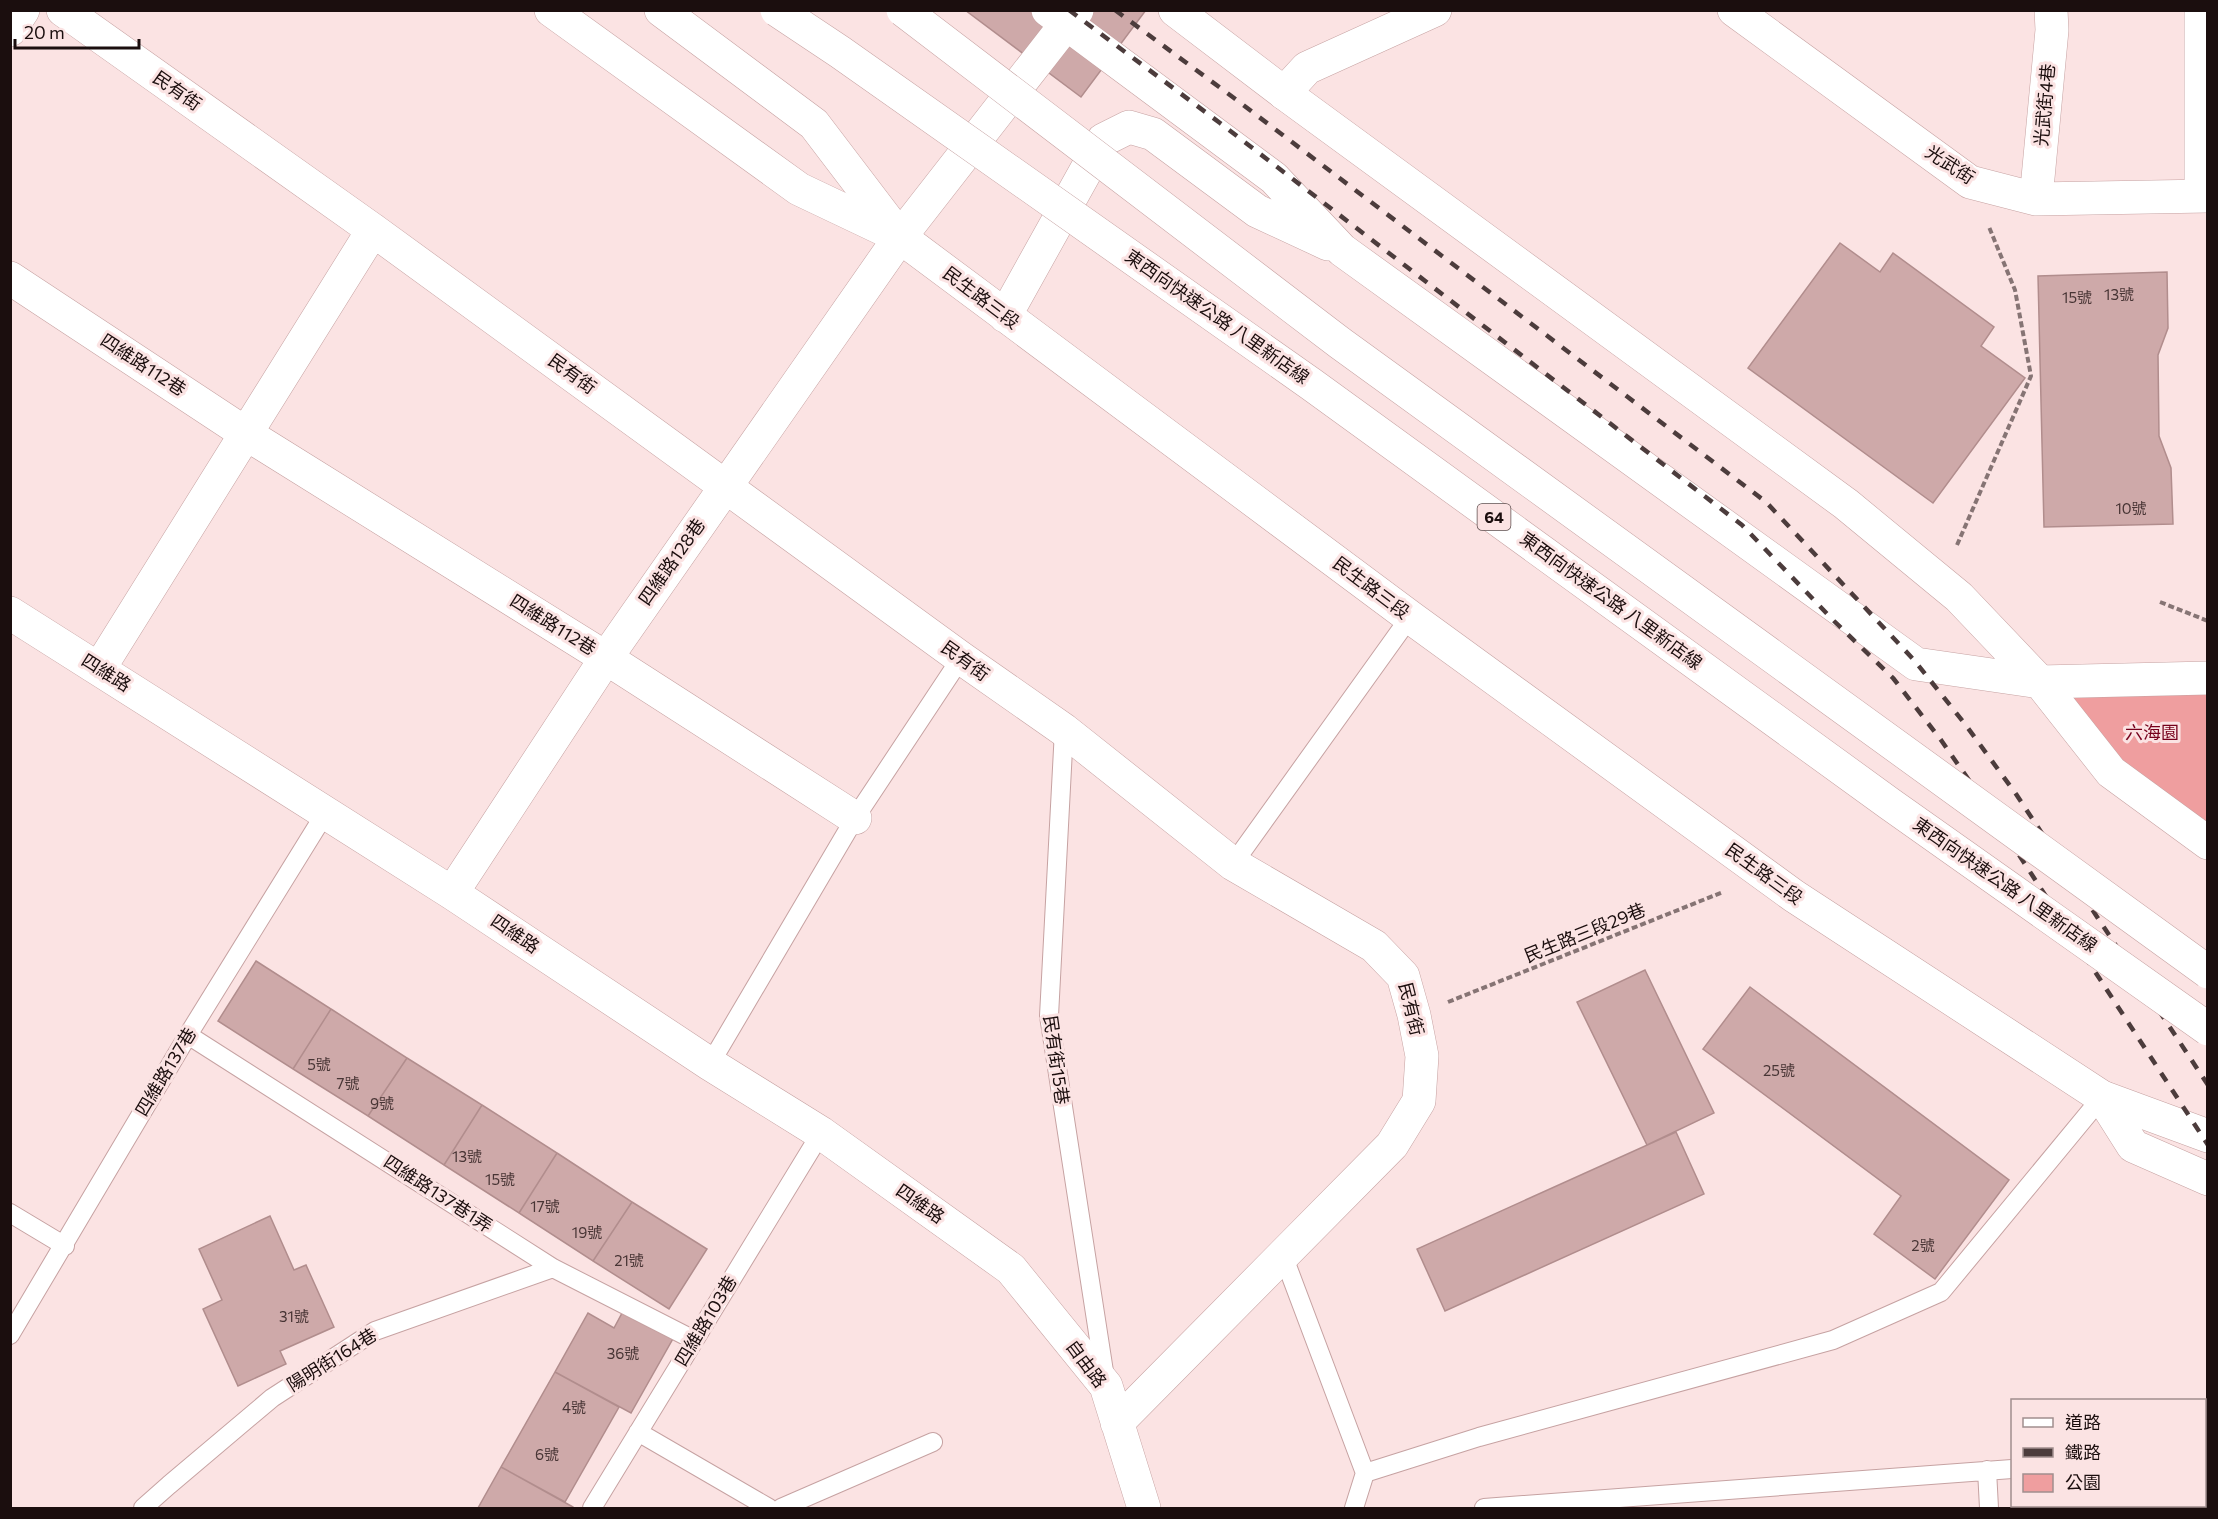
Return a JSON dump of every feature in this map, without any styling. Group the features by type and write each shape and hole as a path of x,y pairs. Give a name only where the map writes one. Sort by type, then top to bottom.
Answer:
{"main road":[{"path":"10,30 23,10"},
{"name":"民有街","path":"63,10 374,230 960,658 1064,730 1233,864 1374,946 1403,976 1422,1056 1419,1101 1392,1145 1117,1423"},
{"name":"民生路三段","path":"551,10 799,189 900,237 1410,617 1794,896 2102,1097 2208,1136"},
{"path":"661,10 814,124 900,237"},
{"name":"東西向快速公路 八里新店線","path":"777,10 1311,384 1890,804 2208,1029"},
{"path":"791,10 840,52"},
{"path":"903,10 1340,343 2208,972"},
{"path":"1175,10 1284,93 1846,504 1959,597 2040,682 2111,772 2208,843"},
{"path":"1284,93 1307,68 1435,10"},
{"name":"光武街","path":"1734,10 1970,182 2036,199 2204,196"},
{"name":"光武街4巷","path":"2036,199 2052,30 2051,10"},
{"path":"2201,10 2204,196"},
{"path":"1064,15 1274,178 1342,250 1916,664 2040,682 2208,678"},
{"name":"四維路128巷","path":"452,893 606,658 726,485 900,237 1064,15"},
{"path":"1005,316 1103,140 1129,127 1153,134 1257,211 1342,250"},
{"path":"99,669 374,230"},
{"name":"四維路112巷","path":"10,278 245,433 606,658 855,818"},
{"name":"四維路","path":"10,613 326,812 710,1065 821,1133 1011,1269"},
{"path":"2102,1097 2133,1146 2208,1179"},
{"name":"自由路","path":"1011,1269 1106,1386 1144,1509"}],"lane":[{"path":"1233,864 1410,617"},
{"path":"710,1065 855,818 960,658"},
{"name":"民有街15巷","path":"1064,730 1049,1016 1106,1386"},
{"name":"四維路137巷","path":"10,1335 65,1246 188,1035 326,812"},
{"name":"四維路137巷1弄","path":"188,1035 553,1268 694,1340"},
{"path":"1365,1473 1479,1437 1833,1340 1941,1292 2102,1097"},
{"name":"四維路103巷","path":"592,1509 821,1133"},
{"path":"10,1213 65,1246"},
{"path":"1283,1255 1365,1473 1354,1509"},
{"name":"陽明街164巷","path":"143,1509 272,1398 375,1331 553,1268"},
{"path":"638,1432 769,1509"},
{"path":"781,1509 933,1442"},
{"path":"1485,1509 2011,1469"},
{"path":"1987,1470 1989,1509"}],"path":[{"path":"1953,555 2031,376 2015,290 1970,182"},
{"path":"2160,602 2208,621"},
{"name":"民生路三段29巷","path":"1414,1015 1765,875"}],"green space":[{"name":"六海園","path":"2207,678 2207,836 2111,772 2040,682"}],"building":[{"path":"965,10 1146,10 1081,97"},
{"path":"1840,243 1880,272 1893,253 1994,327 1981,346 2025,378 1933,503 1748,368"},
{"path":"2167,272 2168,328 2158,355 2159,436 2171,468 2173,524 2044,527 2038,276"},
{"path":"256,961 331,1009 293,1069 218,1021"},
{"path":"1645,970 1714,1113 1647,1145 1577,1002"},
{"path":"1750,987 2009,1180 1935,1279 1874,1234 1901,1196 1703,1049"},
{"path":"331,1009 407,1058 368,1116 293,1069"},
{"path":"407,1058 482,1105 444,1165 368,1116"},
{"path":"482,1105 557,1153 519,1213 444,1165"},
{"path":"1676,1132 1704,1194 1445,1311 1417,1249"},
{"path":"557,1153 632,1202 593,1261 519,1213"},
{"path":"632,1202 707,1249 669,1309 593,1261"},
{"path":"270,1216 294,1270 306,1265 334,1327 280,1351 286,1364 238,1386 203,1309 222,1300 199,1249"},
{"path":"629,1300 679,1328 631,1413 555,1372 588,1313 614,1328"},
{"path":"555,1372 619,1407 565,1502 501,1467"},
{"path":"501,1467 573,1507 573,1508 478,1508"}],"railway":[{"path":"1069,10 1220,123 1742,525 1834,621 1893,678 1941,740 1991,812 2208,1145"},
{"path":"1115,10 1766,502 1914,660 1965,724 2016,794 2208,1085"}]}
